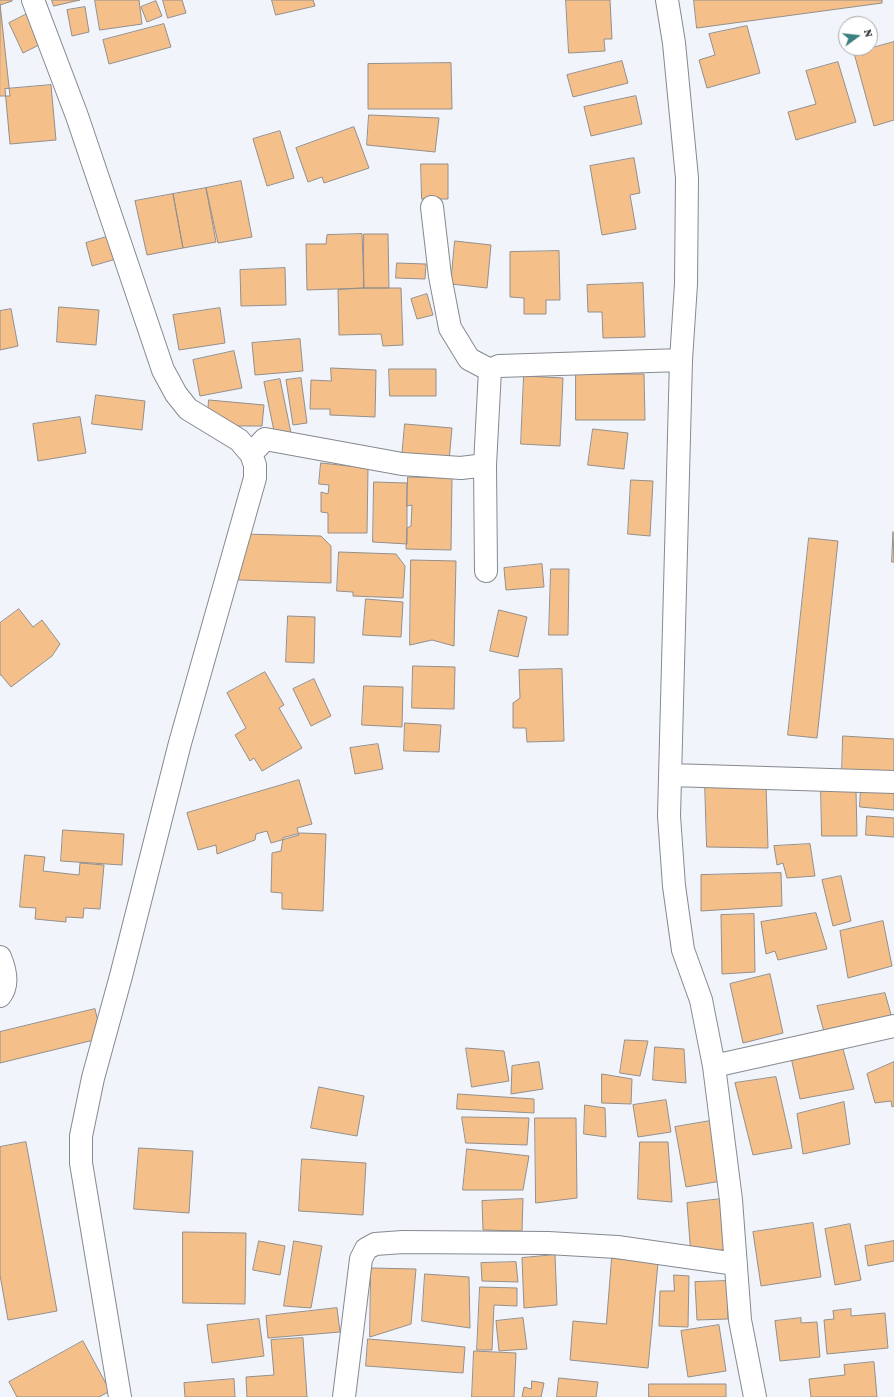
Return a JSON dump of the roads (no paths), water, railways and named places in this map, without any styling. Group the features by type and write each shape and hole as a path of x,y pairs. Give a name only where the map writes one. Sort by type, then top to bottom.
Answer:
{"street":[{"path":"33,0 77,116 163,370 176,394 188,409 239,440 251,454 255,465 255,478 180,743 122,976 93,1078 81,1136 81,1163 120,1397"},
{"path":"667,0 674,43 687,178 686,284 681,360 669,816 674,886 683,950 701,1000 714,1066 731,1200 740,1320 755,1397"},
{"path":"432,207 440,276 450,328 469,359 490,370"},
{"path":"490,370 499,366 681,360"},
{"path":"486,571 485,465 490,370"},
{"path":"251,454 265,439 402,464 461,468 485,465"},
{"path":"670,775 894,782"},
{"path":"0,957 5,970 5,982 0,996"},
{"path":"714,1066 894,1026"},
{"path":"344,1397 360,1259 366,1249 375,1244 403,1242 556,1244 617,1247 736,1264"}]}
